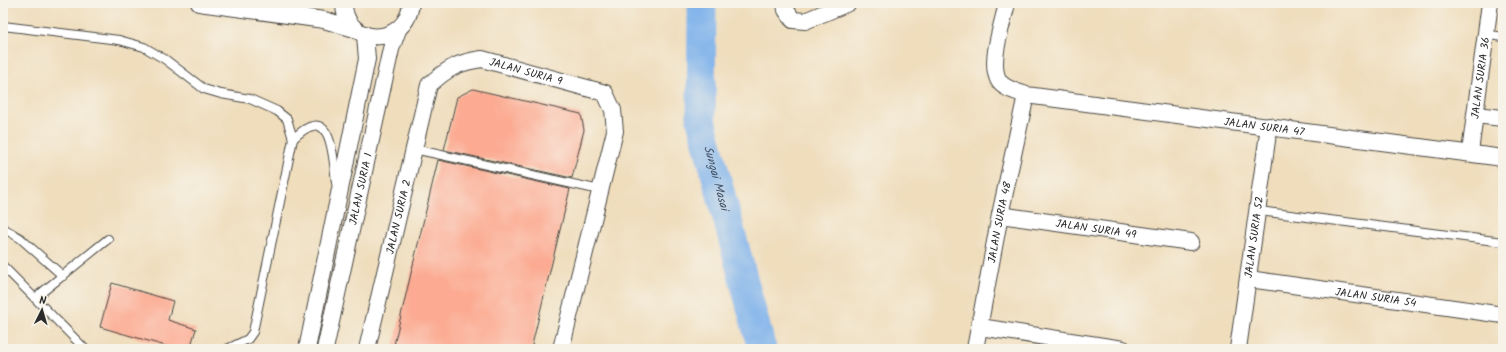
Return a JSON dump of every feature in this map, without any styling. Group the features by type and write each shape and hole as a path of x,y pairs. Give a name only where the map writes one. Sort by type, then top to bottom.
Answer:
{"street":[{"path":"199,3 324,20 376,37 388,35 398,30"},
{"path":"344,3 348,20 360,32"},
{"name":"JALAN SURIA 1","path":"325,349 391,49 398,30 406,21 410,12 410,3"},
{"path":"785,3 786,10 793,20 805,21 848,3"},
{"name":"JALAN SURIA 47","path":"1007,3 995,55 994,68 1000,82 1011,90 1026,96 1270,126 1470,152 1503,158"},
{"name":"JALAN SURIA 36","path":"1470,152 1490,3"},
{"name":"JALAN SURIA 1","path":"308,342 367,59 360,32"},
{"name":"JALAN SURIA 9","path":"428,85 447,69 467,61 482,59 606,93 613,110 615,131 600,190"},
{"name":"JALAN SURIA 2","path":"367,349 428,85"},
{"name":"JALAN SURIA 48","path":"975,349 1000,215 1026,96"},
{"path":"1475,115 1503,118"},
{"name":"JALAN SURIA 52","path":"1238,349 1270,126"},
{"path":"561,349 600,190"},
{"name":"JALAN SURIA 49","path":"1000,215 1191,242"},
{"name":"JALAN SURIA 54","path":"1249,279 1503,315"},
{"path":"980,327 1123,349"}],"lane":[{"path":"3,26 119,40 144,47 166,60 204,89 221,94 250,99 277,111 287,119 293,139 253,332 248,339 227,349"},
{"path":"1485,34 1503,37"},
{"path":"293,139 303,129 310,126 319,126 326,131 330,138 332,147 338,198"},
{"path":"414,149 600,190"},
{"path":"1259,210 1503,242"},
{"path":"3,228 20,238 63,276"},
{"path":"36,298 108,239"},
{"path":"3,266 85,349"},
{"path":"297,349 308,342"}],"building":[{"path":"473,89 581,114 584,130 572,178 444,150 457,97"},
{"path":"438,160 570,189 531,349 393,349"},
{"path":"112,283 173,301 168,320 196,329 190,349 176,349 100,327"}],"waterway":[{"name":"Sungai Masai","path":"702,3 701,120 762,349"}]}
